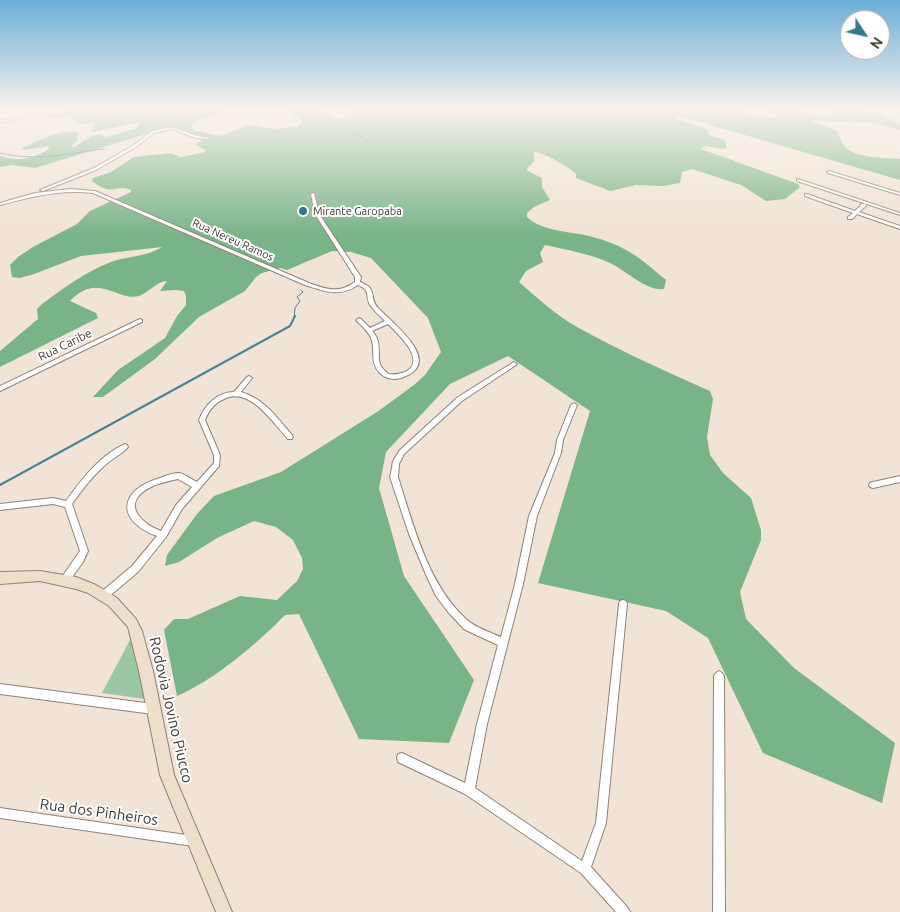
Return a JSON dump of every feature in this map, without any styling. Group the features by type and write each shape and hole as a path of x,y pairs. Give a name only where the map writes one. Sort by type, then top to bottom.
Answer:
{"main road":[{"name":"Rodovia Jovino Piucco","path":"0,578 40,576 65,580 84,586 103,596 122,611 136,631 146,671 166,775 224,912"}],"street":[{"path":"35,194 95,169 125,152"},
{"path":"829,172 900,194"},
{"path":"798,180 900,214"},
{"name":"Rua Nereu Ramos","path":"0,204 35,194 68,190 94,192 307,284 336,293 346,290 357,283"},
{"path":"313,194 317,214 340,252 357,273 359,280 357,283 368,287 372,306 409,341 417,358 413,370 404,375 390,377 381,372 374,358 376,342 359,320"},
{"path":"806,196 900,228"},
{"path":"850,218 864,205"},
{"name":"Rua Caribe","path":"0,389 140,321"},
{"path":"368,330 388,322"},
{"path":"504,643 468,627 444,599 418,547 394,477 394,470 398,457 402,452 460,399 514,364"},
{"path":"236,394 249,378"},
{"path":"103,596 135,569 163,535 179,508 217,464 218,459 202,420 204,414 216,400 236,394 249,395 290,437"},
{"path":"470,790 482,724 519,584 533,516 558,453 560,440 574,405"},
{"path":"68,504 96,467 106,458 125,447"},
{"path":"163,535 150,531 136,520 131,507 133,496 147,486 179,476 197,486"},
{"path":"873,485 900,479"},
{"path":"0,507 53,501 68,504"},
{"path":"65,580 84,551 68,504"},
{"path":"585,869 601,823 622,604"},
{"path":"719,676 719,912"},
{"path":"0,689 152,709"},
{"path":"402,758 470,790 585,869 624,912"},
{"name":"Rua dos Pinheiros","path":"0,813 193,841"}],"green space":[{"path":"44,152 89,152 35,168 12,165 0,167 0,156 19,159 38,155"},
{"path":"205,152 708,152 798,184 800,187 785,199 766,201 741,185 692,169 682,172 680,183 663,186 636,185 610,191 576,178 576,174 573,171 562,164 543,154 534,152 534,161 527,169 542,178 542,187 550,200 534,207 527,213 527,217 541,226 612,243 639,258 666,280 664,289 657,289 644,284 618,267 604,261 545,245 540,253 543,262 526,271 519,282 554,312 577,327 626,353 710,391 713,399 707,437 710,455 723,473 751,498 761,530 761,540 740,592 746,619 794,668 895,743 882,803 763,753 708,638 666,611 538,583 590,411 508,356 450,384 386,452 379,488 404,576 474,680 449,743 359,739 299,614 285,615 262,637 220,671 177,696 164,630 174,619 188,619 240,596 277,600 297,581 303,569 302,558 293,540 276,527 254,521 217,538 179,562 165,566 167,555 197,514 214,496 281,472 377,412 425,375 441,352 428,318 371,258 351,252 332,251 287,270 280,268 262,273 256,277 245,291 199,317 155,359 103,397 93,397 118,370 165,338 177,316 186,305 184,291 160,291 167,281 159,283 139,296 131,297 99,288 90,288 80,292 70,301 96,313 98,318 0,367 0,351 38,319 37,309 42,304 101,266 117,260 150,253 162,247 81,256 20,278 12,277 10,265 33,247 77,224 90,211 131,192 131,190 125,188 105,189 92,181 93,178 111,172 134,157 171,153 181,157"},
{"path":"802,152 852,152 870,157 900,159 900,180"},
{"path":"131,638 135,649 145,699 102,693"}],"waterway":[{"path":"0,153 13,156 39,157 84,152"},
{"path":"294,318 295,308 300,301 297,297 303,292 301,290"},
{"path":"0,485 290,326 294,318"}],"place":[{"name":"Mirante Garopaba","path":"303,211"}]}
